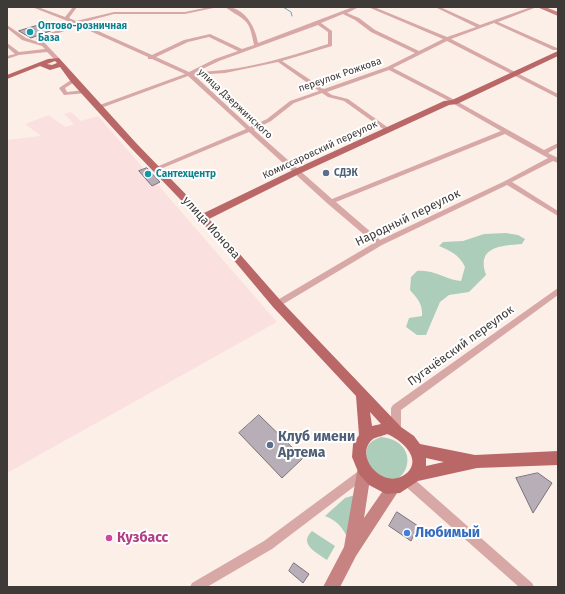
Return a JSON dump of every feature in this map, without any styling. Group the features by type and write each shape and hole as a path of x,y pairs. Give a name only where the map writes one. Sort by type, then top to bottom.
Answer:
{"main road":[{"path":"540,7 558,14"},
{"path":"554,7 558,8"},
{"name":"Комиссаровский переулок","path":"203,218 296,172 557,50"},
{"path":"7,77 52,62 71,77"},
{"name":"улица Ионова","path":"52,62 71,77 203,218 277,304 396,430"},
{"path":"362,393 366,435"},
{"path":"387,428 396,430 406,436 417,450 419,460 418,467 412,478 402,486 383,486 372,480 364,472 358,452 360,443 366,435 376,429 387,428"},
{"path":"417,450 477,461 558,458"},
{"path":"412,478 477,461"},
{"path":"351,551 364,472"},
{"path":"331,587 351,551 394,487"}],"street":[{"name":"улица Дзержинского","path":"34,7 66,19 150,58 189,74 296,172 379,243"},
{"path":"66,19 75,7"},
{"path":"118,7 124,13"},
{"path":"52,62 48,50 38,39 101,15 124,13 184,13 216,7"},
{"path":"227,7 246,17 250,22 256,46"},
{"path":"99,107 189,74 195,70 242,51 357,7"},
{"path":"370,7 447,39 558,96"},
{"path":"437,7 480,27"},
{"name":"переулок Рожкова","path":"156,169 249,130 269,120 292,102 389,68 447,39 535,7"},
{"path":"344,13 357,19 373,31 419,53"},
{"path":"495,22 557,50"},
{"path":"189,74 205,74 279,62 330,44 330,31 318,23"},
{"path":"7,26 24,39 44,45"},
{"path":"150,58 186,41 210,35 242,51"},
{"path":"7,44 18,54"},
{"path":"7,58 18,54 48,50"},
{"path":"279,62 330,96 346,100 388,130"},
{"path":"389,68 555,160"},
{"path":"71,77 62,88 66,94 85,92"},
{"path":"330,202 504,132"},
{"path":"544,153 558,144"},
{"name":"Народный переулок","path":"277,304 379,243 555,160"},
{"path":"507,182 558,214"},
{"name":"Пугачёвский переулок","path":"396,430 396,408 558,291"},
{"path":"196,587 268,545 364,472"},
{"path":"412,478 528,587"}],"shaded area":[{"path":"71,112 81,121 98,116 277,322 7,473 7,140 41,136 25,124 49,115 65,127 74,124 64,114"}],"green space":[{"path":"506,233 518,235 525,239 522,244 499,247 492,249 487,253 484,258 486,275 469,292 449,295 440,302 426,335 417,335 406,327 409,318 422,316 420,305 410,290 411,277 417,271 435,273 450,279 461,281 465,267 457,256 439,246 443,242 463,241 484,234"},
{"path":"381,437 395,441 403,448 407,457 407,466 403,474 397,479 388,481 378,477 367,466 367,448 375,439"},
{"path":"355,495 351,525 346,535 337,523 325,516 345,498"},
{"path":"312,531 335,546 327,560 310,548 307,540"}],"building":[{"name":"Оптово-розничная База","path":"39,25 53,30 31,38 19,31"},
{"name":"Сантехцентр","path":"147,168 160,182 152,186 139,171"},
{"name":"Клуб имени Артема","path":"259,415 303,458 282,478 239,433"},
{"path":"538,473 552,483 533,513 516,478"},
{"name":"Любимый","path":"397,512 418,526 411,541 389,526"},
{"path":"294,563 309,574 303,583 289,571"}],"waterway":[{"path":"283,7 291,12 292,16"}],"place":[{"name":"Оптово-розничная База","path":"30,32"},
{"name":"СДЭК","path":"326,173"},
{"name":"Сантехцентр","path":"148,174"},
{"name":"Клуб имени Артема","path":"270,445"},
{"name":"Любимый","path":"407,533"},
{"name":"Кузбасс","path":"109,538"}]}
